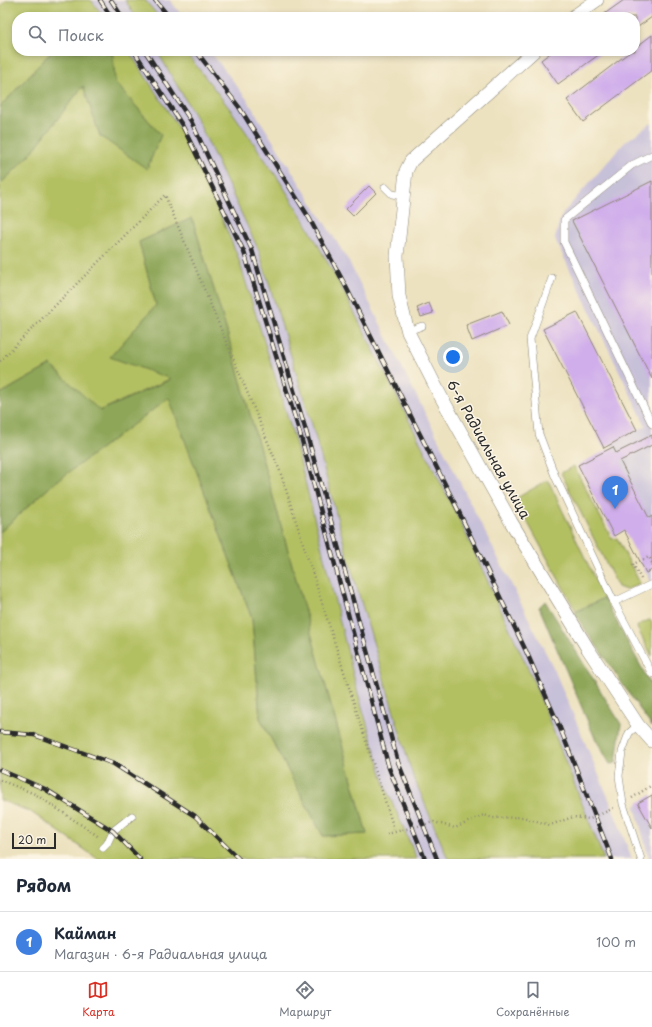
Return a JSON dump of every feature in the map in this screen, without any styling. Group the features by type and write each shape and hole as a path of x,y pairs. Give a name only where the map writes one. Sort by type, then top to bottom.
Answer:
{"street":[{"path":"580,12 597,0"},
{"name":"6-я Радиальная улица","path":"528,56 411,161 406,171 397,256 398,296 408,331 440,395 511,522 588,649 638,725 652,741"}],"lane":[{"path":"652,154 632,165 564,220 564,242 652,424"},
{"path":"385,187 392,194 404,196"},
{"path":"552,278 530,339 539,434 555,476 614,602 652,674"},
{"path":"408,331 422,326"},
{"path":"614,602 652,584"},
{"path":"638,725 629,733 622,752 619,776 623,804 641,859"},
{"path":"105,846 113,832 132,816"}],"path":[{"path":"0,361 165,195 280,471 395,832"},
{"path":"645,587 633,564 649,557 652,563"},
{"path":"0,780 35,794 83,826 105,846"},
{"path":"387,834 434,822 455,828 484,815 493,818 523,817 550,825 573,817 590,820"}],"shaded area":[{"path":"91,0 125,0 133,12 100,12"},
{"path":"145,0 170,0 179,12 155,12"},
{"path":"132,56 160,56 199,123 259,251 314,431 346,551 412,773 448,859 417,859 386,788 357,690 295,441 238,257 179,128"},
{"path":"189,56 214,56 246,98 348,260 554,669 611,804 632,859 604,859 532,677 459,519 344,292 306,223 279,180 233,113"},
{"path":"652,123 652,584 625,530 614,536 578,465 613,447 611,444 646,426 555,239 560,219 564,212 625,142"},
{"path":"652,796 652,859 649,859 635,806"}],"green space":[{"path":"7,0 91,0 100,12 12,12 12,56 47,56 0,107 0,6"},
{"path":"125,0 145,0 155,12 133,12"},
{"path":"47,56 113,56 115,82 161,135 147,169 100,136 83,86 28,157 0,184 0,107"},
{"path":"113,56 132,56 179,128 220,214 238,257 295,441 357,690 386,788 417,859 98,859 31,812 0,800 0,532 53,484 169,397 252,619 260,718 323,836 367,834 227,332 192,218 139,242 156,305 111,357 172,378 99,411 51,365 0,394 0,184 28,157 83,86 100,136 161,135 115,82"},
{"path":"160,56 189,56 233,113 279,180 306,223 344,292 459,519 532,677 604,859 448,859 412,773 346,551 314,431 259,251 199,123"},
{"path":"192,218 227,332 367,834 323,836 260,718 252,619 169,398 53,484 0,532 0,394 51,365 100,411 171,379 110,357 156,305 139,242"},
{"path":"574,466 612,539 617,538 640,583 626,590 618,587 561,473"},
{"path":"548,480 604,598 576,611 515,499"},
{"path":"604,598 652,687 652,727 574,613"},
{"path":"545,601 621,724 616,763 610,764 594,736 539,607"},
{"path":"649,620 652,621 652,656 637,628 638,625"}],"building":[{"path":"624,0 652,0 652,17 640,25 640,12 607,12"},
{"path":"652,35 652,70 583,122 567,100 624,56 640,56 640,44"},
{"path":"546,56 597,56 558,84 541,60"},
{"path":"652,181 652,379 572,221"},
{"path":"369,186 376,193 353,216 346,209"},
{"path":"429,303 433,313 421,317 417,308"},
{"path":"502,311 509,325 472,341 466,325"},
{"path":"577,312 637,430 604,448 543,329"},
{"path":"652,435 652,445 620,461 649,518 652,516 652,570 646,573 624,530 614,536 578,465 613,447 616,453"},
{"path":"652,795 652,828 638,803"}],"railway":[{"path":"100,0 108,12"},
{"path":"111,0 119,12"},
{"path":"155,0 165,12"},
{"path":"137,56 182,125 244,252 301,437 389,768 425,859"},
{"path":"148,56 191,121 252,250 306,431 398,762 437,859"},
{"path":"200,56 239,107 308,216 344,283 458,510 526,651 560,728 612,859"},
{"path":"0,732 34,735 114,764 195,816 239,859"},
{"path":"0,770 45,789 113,831 140,859"}],"place":[{"name":"Кайман","path":"615,509"}]}
